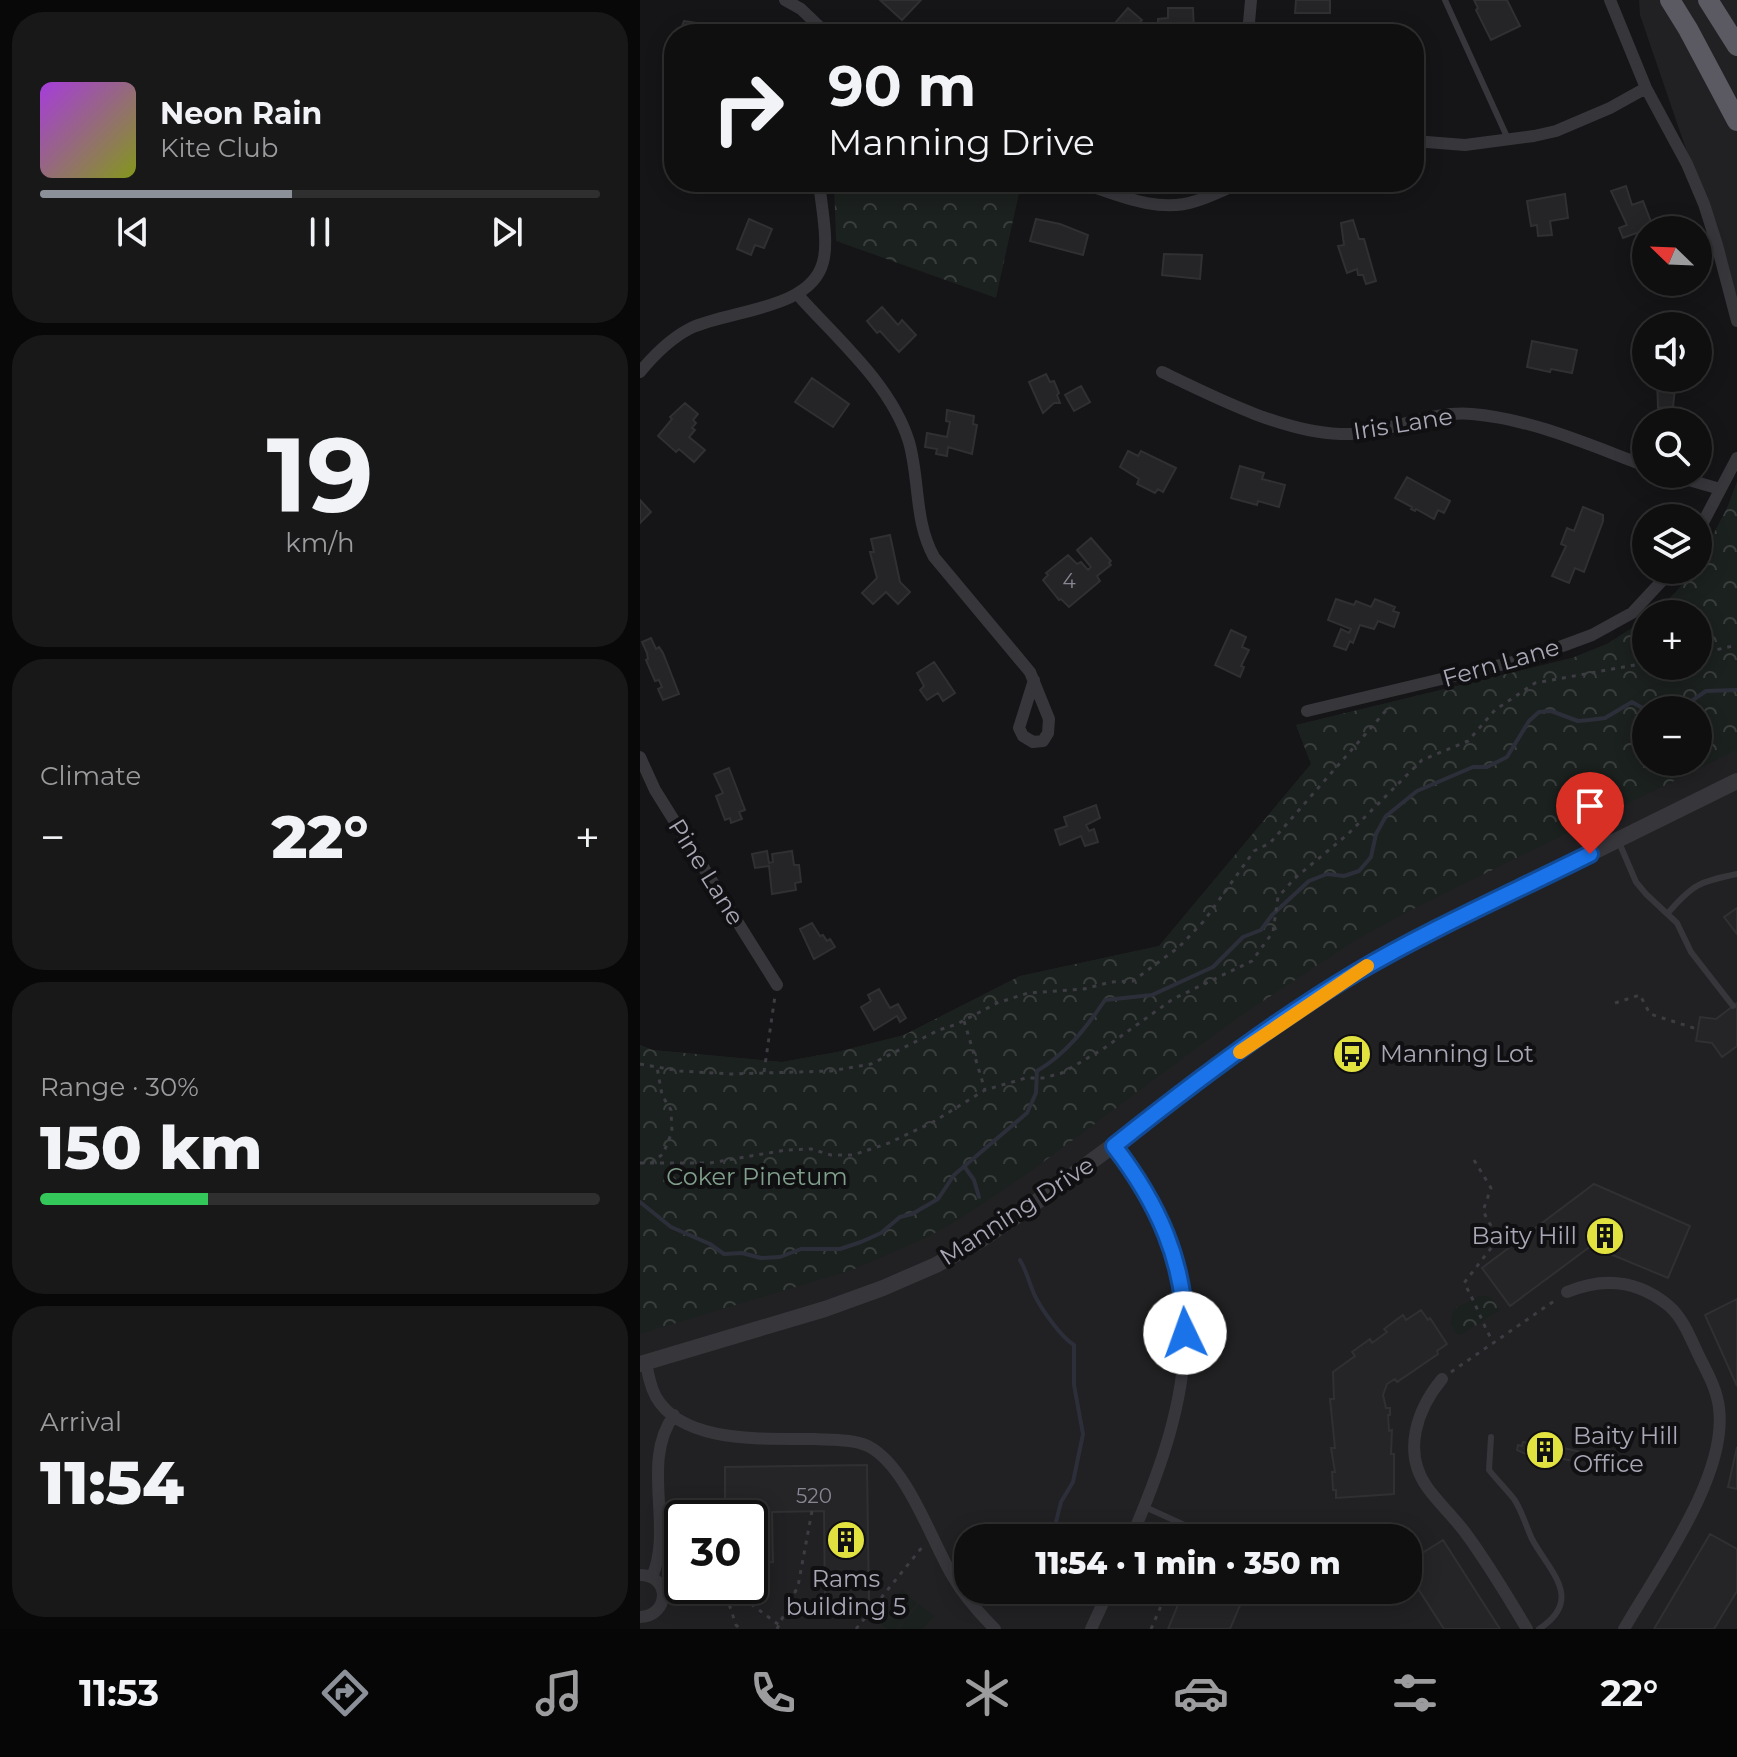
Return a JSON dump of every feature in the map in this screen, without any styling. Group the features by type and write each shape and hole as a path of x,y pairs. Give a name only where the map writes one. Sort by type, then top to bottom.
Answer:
{"highway":[{"path":"1670,0 1737,121"},
{"path":"1708,0 1737,46"}],"street":[{"path":"785,0 801,9 817,24"},
{"path":"1249,24 1251,0"},
{"path":"1610,0 1646,88 1687,164 1704,204 1737,321"},
{"path":"1424,142 1465,145 1556,131 1610,108 1646,88"},
{"path":"640,372 665,346 689,329 798,295 814,280 823,263 819,192"},
{"path":"1112,192 1144,202 1176,205 1195,202 1219,192"},
{"path":"798,295 852,353 899,417 910,445 926,542 934,557 1034,680"},
{"name":"Iris Lane","path":"1162,372 1244,408 1311,429 1341,434 1443,415 1489,416 1513,419 1632,461"},
{"path":"1712,505 1737,458"},
{"path":"1712,487 1720,489"},
{"name":"Fern Lane","path":"1307,711 1530,658 1592,635 1632,613 1659,584"},
{"name":"Pine Lane","path":"640,757 655,790 777,985"},
{"name":"Manning Drive","path":"643,1363 825,1309 936,1265 1001,1226 1231,1058 1356,973 1425,935 1737,781"},
{"path":"1114,1146 1149,1196 1164,1226 1177,1264 1184,1303 1183,1364 1176,1410 1165,1453 1137,1524"},
{"path":"1567,1292 1589,1284 1614,1282 1638,1287 1666,1304 1682,1321 1716,1393 1720,1410 1716,1451 1700,1496 1624,1629"},
{"path":"643,1363 655,1395 663,1406 699,1429 719,1435 843,1440 868,1446 891,1463 953,1578 995,1629"},
{"path":"1442,1379 1428,1397 1417,1423 1415,1448 1420,1476 1470,1539 1527,1629"},
{"path":"640,1617 655,1613 663,1602 662,1587 646,1576 659,1553 660,1439 674,1415"},
{"path":"1091,1629 1103,1604"}],"lane":[{"path":"1445,0 1508,139"},
{"path":"1618,840 1636,882 1677,923 1691,952 1733,1006"},
{"path":"1668,913 1685,893 1701,882 1737,874"},
{"path":"1491,1437 1489,1470 1515,1501 1533,1541 1561,1584 1559,1608 1539,1629"},
{"path":"1145,1507 1182,1524"}],"path":[{"path":"1712,651 1737,645"},
{"path":"640,1163 710,1163 786,1150 811,1149 831,1155 853,1155 922,1128 985,1090 1026,1078 1062,1073 1103,1049 1173,999 1252,961 1273,932 1278,897 1295,878 1347,835 1422,760 1468,741 1495,710 1535,683 1632,666"},
{"path":"640,1064 730,1074 831,1071 871,1064 997,1003 1028,993 1133,981 1179,947 1204,921 1254,851 1270,843 1280,833 1373,723 1406,689"},
{"path":"764,1073 777,985"},
{"path":"1615,1003 1640,995 1650,1014 1697,1029"},
{"path":"964,1020 985,1090"},
{"path":"651,1163 663,1154 672,1132 671,1110 662,1095 657,1067"},
{"path":"1474,1160 1491,1188 1483,1211 1498,1239 1464,1283 1493,1342"},
{"path":"1442,1379 1567,1292"},
{"path":"748,1604 778,1627 798,1586 812,1511"},
{"path":"856,1629 924,1545 934,1540"},
{"path":"730,1604 736,1625 741,1629"},
{"path":"1151,1629 1162,1604"}],"shaded area":[{"path":"1639,0 1737,0 1737,309 1712,216 1709,216 1640,15"},
{"path":"1737,482 1737,1629 640,1629 640,1045 653,1050 782,1062 837,1052 904,1035 1020,976 1159,946 1311,764 1296,725 1572,658 1607,644 1632,628 1632,680 1712,680 1712,600 1668,600 1682,584 1712,584 1712,537"}],"green space":[{"path":"834,192 1019,192 996,298 836,241"},
{"name":"Coker Pinetum","path":"1737,482 1737,750 1712,762 1712,696 1632,696 1632,776 1684,776 1407,912 1353,942 1239,1017 1027,1174 924,1239 852,1270 640,1334 640,1045 653,1050 782,1062 837,1052 904,1035 1020,976 1159,946 1311,764 1296,725 1572,658 1607,644 1632,628 1632,680 1712,680 1712,600 1668,600 1682,584 1712,584 1712,537"},
{"path":"1480,1295 1491,1297 1500,1310 1461,1335 1456,1333 1450,1323 1454,1309"},
{"path":"902,1590 917,1603 896,1629 887,1629 878,1621"},
{"path":"919,1604 934,1616 923,1629 898,1629"}],"building":[{"path":"880,0 921,0 902,20"},
{"path":"1296,0 1330,0 1330,13 1295,13"},
{"path":"1474,0 1507,0 1520,26 1491,40"},
{"path":"1128,8 1142,20 1139,24 1115,23"},
{"path":"1168,8 1193,8 1194,24 1158,24 1158,19 1168,18"},
{"path":"1626,186 1632,205 1643,201 1649,216 1632,216 1632,235 1623,238 1619,228 1627,225 1611,191"},
{"path":"1565,194 1568,218 1550,221 1552,235 1538,236 1537,225 1531,226 1527,201"},
{"path":"749,219 772,229 764,248 755,245 751,255 737,249"},
{"path":"1036,219 1088,235 1083,255 1030,241"},
{"path":"1353,220 1359,239 1364,239 1376,281 1366,284 1357,269 1347,273 1338,246 1344,245 1341,223"},
{"path":"1164,254 1202,255 1200,279 1162,275"},
{"path":"882,307 898,325 902,320 916,335 899,352 867,321"},
{"path":"1532,341 1577,350 1572,373 1527,367"},
{"path":"1046,374 1050,382 1054,381 1060,403 1054,403 1043,413 1029,382"},
{"path":"812,378 849,404 833,427 795,402"},
{"path":"1081,386 1090,402 1074,411 1065,395"},
{"path":"1657,392 1675,392 1673,407 1658,408"},
{"path":"685,403 698,414 693,420 696,423 692,428 695,430 689,437 705,450 694,462 679,449 676,452 658,436 672,419 670,417"},
{"path":"947,410 974,416 973,424 977,425 972,454 948,447 947,456 936,454 937,449 925,447 927,433 947,437 950,422 946,421"},
{"path":"1128,451 1138,456 1141,451 1176,468 1163,492 1158,489 1155,493 1137,484 1139,479 1120,467"},
{"path":"1240,466 1264,473 1262,479 1285,485 1279,507 1231,498"},
{"path":"1407,477 1450,501 1444,513 1438,510 1434,519 1395,498"},
{"path":"640,500 651,512 640,523"},
{"path":"1583,507 1603,515 1603,521 1584,572 1575,568 1569,583 1552,576 1566,546 1561,544 1567,528 1574,531"},
{"path":"890,535 900,582 910,592 898,604 886,592 873,604 862,593 877,578 870,552 874,552 871,539"},
{"path":"1091,538 1111,565 1097,576 1100,581 1069,607 1043,580 1048,575 1046,573 1068,555 1088,570 1091,567 1077,550"},
{"path":"1336,599 1354,605 1356,601 1371,607 1375,599 1395,607 1393,611 1399,613 1394,627 1378,621 1374,629 1360,625 1353,643 1350,641 1346,650 1334,646 1341,629 1349,633 1351,629 1328,620"},
{"path":"1231,630 1246,637 1242,647 1249,650 1241,666 1244,667 1240,677 1215,665"},
{"path":"651,638 656,649 659,647 663,653 679,694 663,700 658,689 662,687 659,680 655,681 642,642"},
{"path":"934,662 955,693 943,701 938,693 927,700 920,690 924,686 917,673"},
{"path":"729,768 745,810 739,812 742,819 731,823 730,818 725,820 716,796 723,793 714,774"},
{"path":"1096,805 1100,818 1086,825 1089,831 1094,829 1098,842 1085,846 1081,836 1060,845 1055,830 1067,826 1064,817"},
{"path":"767,851 769,863 773,862 772,854 792,851 794,865 799,865 801,882 795,883 796,890 772,894 769,866 755,868 752,854"},
{"path":"1737,908 1737,934 1724,917"},
{"path":"812,923 820,936 823,935 827,941 830,939 835,947 814,959 800,929"},
{"path":"879,989 890,1008 898,1004 906,1018 900,1022 897,1016 874,1030 861,1007 871,1001 868,995"},
{"path":"1737,1003 1737,1046 1722,1057 1712,1043 1696,1041 1700,1017 1716,1019"},
{"name":"Baity Hill","path":"1594,1184 1690,1226 1668,1278 1591,1246 1510,1306 1482,1268"},
{"path":"1737,1299 1737,1386 1705,1315"},
{"path":"1421,1310 1447,1344 1437,1351 1438,1354 1397,1382 1395,1379 1387,1384 1383,1395 1386,1408 1390,1408 1394,1494 1336,1498 1331,1448 1335,1448 1330,1399 1334,1399 1333,1372 1355,1356 1352,1352 1370,1339 1372,1343 1403,1315 1406,1320"},
{"name":"Baity Hill Office","path":"1542,1438 1556,1440 1555,1446 1581,1452 1579,1462 1553,1457 1552,1463 1529,1459 1530,1456 1517,1450 1523,1442 1541,1445"},
{"path":"1737,1447 1737,1489 1728,1487"},
{"name":"Rams building 5","path":"867,1465 869,1603 825,1604 824,1511 772,1512 773,1562 768,1562 768,1500 725,1500 725,1467"},
{"path":"1710,1534 1737,1549 1737,1591 1714,1629 1654,1629"},
{"path":"1443,1540 1500,1629 1444,1629 1422,1595 1422,1553"},
{"path":"1178,1604 1241,1604 1230,1629 1168,1629"}],"waterway":[{"path":"1699,696 1706,691 1737,690"},
{"path":"640,1202 671,1227 710,1244 724,1254 742,1253 761,1258 780,1257 801,1249 840,1249 881,1233 900,1217 912,1214 938,1199 954,1175 1027,1113 1036,1093 1037,1071 1075,1040 1105,1000 1152,995 1213,967 1243,937 1261,930 1272,915 1309,881 1327,874 1344,876 1359,871 1371,857 1376,834 1386,816 1417,791 1473,767 1487,767 1507,757 1529,721 1539,712 1551,711 1578,721 1605,718 1632,702"},
{"path":"964,1166 974,1180 979,1197"},
{"path":"1020,1260 1042,1308 1074,1345 1074,1385 1083,1434 1073,1482 1061,1502 1056,1524"}],"slow traffic":[{"path":"1240,1052 1367,966"}],"place":[{"name":"Manning Lot","path":"1352,1054"},
{"name":"Baity Hill","path":"1605,1236"},
{"name":"Baity Hill Office","path":"1545,1450"},
{"name":"Rams building 5","path":"846,1540"}],"route":[{"path":"1185,1333 1182,1289 1170,1240 1149,1196 1114,1146 1234,1056 1356,973 1425,935 1590,854"}]}
